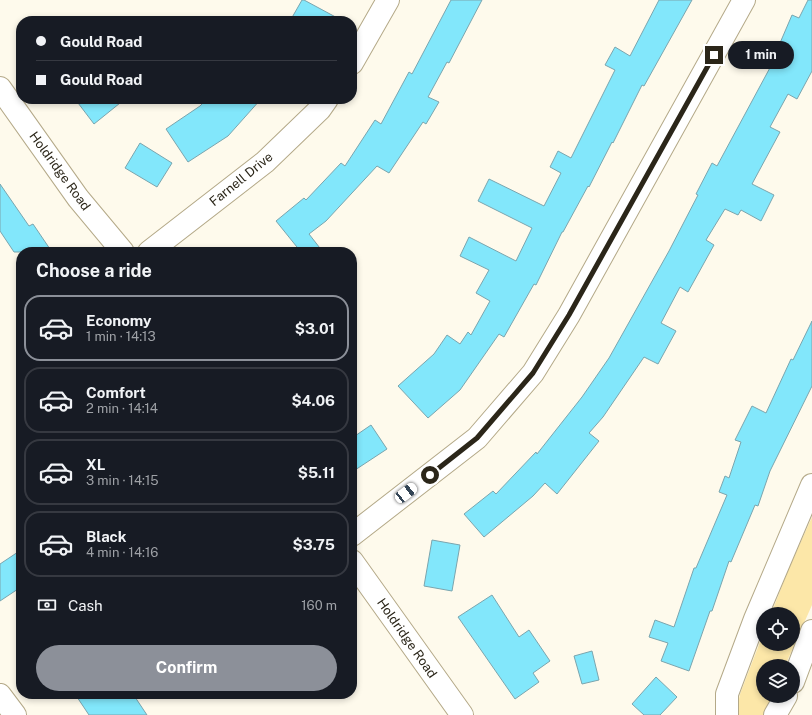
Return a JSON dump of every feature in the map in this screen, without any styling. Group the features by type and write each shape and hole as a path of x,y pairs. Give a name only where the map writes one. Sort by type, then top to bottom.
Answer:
{"street":[{"path":"357,54 388,0"},
{"path":"357,532 477,438 533,373 569,315 744,0"},
{"name":"Holdridge Road","path":"0,88 78,198 119,247"},
{"name":"Farnell Drive","path":"155,247 265,162 320,109 323,104"},
{"path":"727,715 727,694 756,618 812,485"},
{"name":"Holdridge Road","path":"357,568 462,715"},
{"path":"800,664 812,632"},
{"path":"0,695 15,715"},
{"path":"775,715 782,703"}],"shaded area":[{"path":"812,517 812,605 800,632 800,607 774,607 789,568"},
{"path":"756,651 792,651 788,659 756,659 756,703 769,703 763,715 737,715 740,694"}],"building":[{"path":"302,0 304,0 334,16 293,16"},
{"path":"451,0 482,0 449,63 447,62 428,97 439,102 426,124 423,122 389,173 377,166 326,221 309,234 319,247 297,247 276,221 304,198 306,200 341,163 345,166 375,120 381,124 409,72 412,74"},
{"path":"659,0 692,0 644,86 642,85 613,143 612,142 589,187 588,186 562,232 536,285 534,284 504,337 499,334 460,390 428,418 398,386 434,354 447,335 460,344 468,332 471,335 490,301 476,293 489,270 460,256 469,237 516,261 532,228 478,201 489,179 544,206 561,173 550,167 558,151 571,158 615,70 605,65 615,47 630,56"},
{"path":"808,0 812,0 812,71 797,99 788,94 770,127 780,132 752,184 774,195 761,221 741,210 738,215 725,209 706,240 714,245 688,292 680,287 661,323 676,331 658,364 644,357 603,417 589,433 599,441 557,494 545,483 533,496 484,537 464,514 493,491 496,494 536,452 537,454 582,397 609,358 669,251 698,195 696,194 712,163 717,166 779,51 777,50 792,15 799,18"},
{"path":"79,104 119,104 94,124"},
{"path":"202,104 257,104 228,136 188,162 166,129"},
{"path":"140,143 172,163 157,187 125,168"},
{"path":"0,184 29,226 33,224 49,247 16,247 16,252 14,252 0,231"},
{"path":"812,321 812,386 770,471 758,506 755,505 731,562 729,561 689,671 661,661 668,643 649,637 655,620 674,627 694,568 696,568 727,495 719,492 725,476 729,478 741,442 735,440 752,406 766,413 791,359 793,360"},
{"path":"371,425 387,449 357,469 357,435"},
{"path":"432,540 460,545 452,591 424,586"},
{"path":"16,553 16,590 0,601 0,564"},
{"path":"492,595 519,637 529,630 550,661 533,673 539,682 515,699 458,617"},
{"path":"592,651 599,680 582,684 574,656"},
{"path":"656,677 677,697 660,715 644,715 632,704"},
{"path":"78,699 136,699 147,715 89,715"}],"route":[{"path":"430,475 477,438 533,373 569,315 714,55"}]}
